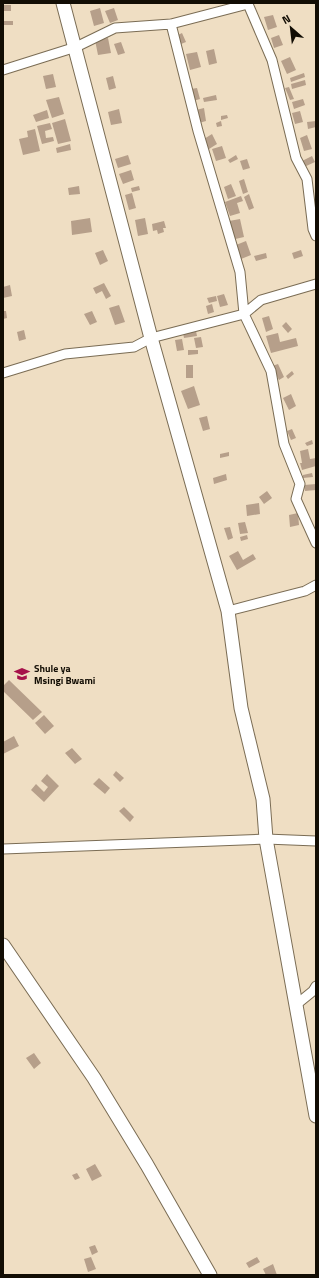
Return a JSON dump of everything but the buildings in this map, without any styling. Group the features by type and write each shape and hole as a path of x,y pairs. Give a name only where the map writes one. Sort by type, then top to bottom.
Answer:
{"street":[{"path":"63,3 76,47 151,338 228,611 241,708 263,799 266,839 316,1116"},
{"path":"3,70 76,47 115,28 171,24 248,4 272,60 296,158 307,180 313,229 316,236"},
{"path":"171,24 198,131 240,272 244,314 271,371 284,444 300,484 296,499 316,543"},
{"path":"3,373 65,354 134,347 151,338 244,314 261,300 316,284"},
{"path":"228,611 305,591 316,585"},
{"path":"3,849 266,839 316,841"},
{"path":"3,945 94,1078 147,1165 210,1275"},
{"path":"297,1004 314,991 316,986"}],"place":[{"name":"Shule ya Msingi Bwami","path":"22,674"}]}
